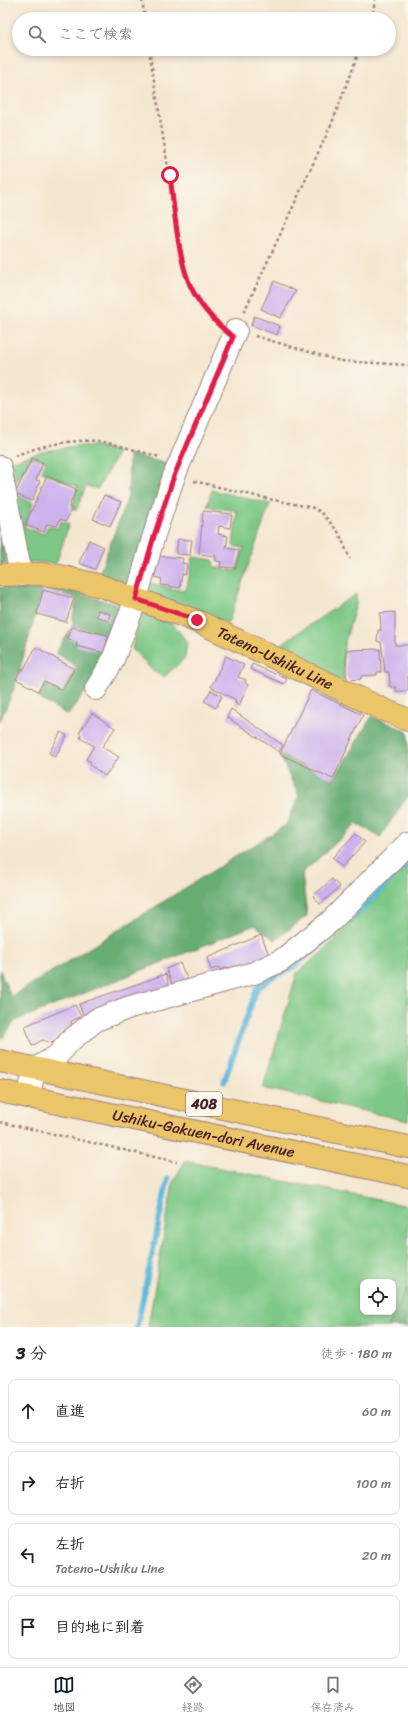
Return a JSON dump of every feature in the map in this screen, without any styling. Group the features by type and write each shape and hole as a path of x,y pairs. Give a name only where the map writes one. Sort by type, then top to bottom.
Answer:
{"main road":[{"name":"Tateno-Ushiku Line","path":"10,575 59,576 101,586 197,620 408,720"},
{"name":"Ushiku-Gakuen-dori Avenue","path":"0,1061 408,1147"},
{"name":"Ushiku-Gakuen-dori Avenue","path":"0,1091 408,1176"}],"street":[{"path":"96,689 112,662 136,599 154,536 177,469 234,334"},
{"path":"6,462 10,575"},
{"path":"28,1097 35,1068 57,1056 70,1041 96,1020 130,1007 254,973 282,960 331,921 408,843"}],"path":[{"path":"142,0 144,12"},
{"path":"373,12 376,0"},
{"path":"150,56 185,274 194,293 219,325 234,334 340,361 408,365"},
{"path":"234,334 332,123 357,56"},
{"path":"6,462 22,452 68,442 97,441 264,498 314,508 322,513 339,533 350,559"},
{"path":"0,1122 177,1162"}],"green space":[{"path":"75,446 98,446 118,452 98,489 86,486 76,511 72,507 78,487 42,472 46,461 31,457 11,491 7,463 40,452"},
{"path":"129,454 171,465 133,587 98,576 128,497"},
{"path":"212,490 270,504 228,623 146,596 149,583 183,591 187,588 193,557 213,560 214,567 236,571 244,548 233,546 237,511 207,506"},
{"path":"13,494 33,503 24,527 44,534 48,526 58,528 61,521 69,524 56,564 21,561"},
{"path":"0,529 7,564 0,564"},
{"path":"49,584 128,608 88,688 68,715 38,698 46,684 62,693 77,667 56,653 73,625 73,615 77,598 43,588"},
{"path":"0,587 43,588 15,686 0,721"},
{"path":"356,594 356,604 344,645 343,682 277,647"},
{"path":"141,614 173,624 187,642 185,658 164,677 154,672 132,649"},
{"path":"372,716 408,732 408,796 380,837 357,824 302,873 307,916 275,940 255,925 15,1021 3,1038 0,1037 0,970 11,997 286,825 299,796 279,754 333,780"},
{"path":"408,866 408,1121 263,1088 297,973 320,954"},
{"path":"185,1161 408,1206 408,1288 396,1310 396,1279 360,1279 360,1315 393,1315 387,1327 148,1327 173,1182"},
{"path":"407,1288 408,1327 387,1327 393,1315 396,1315 396,1309"}],"building":[{"path":"274,281 296,291 280,318 261,309"},
{"path":"254,316 280,326 277,335 251,325"},
{"path":"32,458 43,463 36,480 40,481 32,501 15,494"},
{"path":"47,476 76,489 69,507 72,509 66,521 60,519 57,526 47,524 44,532 25,525"},
{"path":"104,495 121,502 110,526 93,519"},
{"path":"203,511 232,514 230,528 219,526 218,534 228,536 226,548 239,550 236,568 220,567 221,562 216,561 216,556 199,554"},
{"path":"178,539 192,540 190,555 176,554"},
{"path":"89,540 104,547 95,569 79,563"},
{"path":"158,556 183,558 182,563 187,564 185,575 182,574 180,588 161,585 162,579 155,577"},
{"path":"43,590 74,598 66,622 37,614"},
{"path":"98,610 110,614 108,621 96,616"},
{"path":"395,612 395,645 408,645 408,691 396,691 396,687 390,687 389,672 385,672 381,642 377,641 378,630 381,630 380,613"},
{"path":"72,627 108,635 104,653 76,646 77,642 68,639"},
{"path":"36,647 74,669 62,690 44,681 38,691 16,679"},
{"path":"380,649 381,672 377,672 377,675 361,676 361,679 348,680 346,675 346,650"},
{"path":"226,656 244,665 238,677 246,680 245,683 248,685 239,706 235,703 236,700 211,687"},
{"path":"252,664 287,679 284,684 250,669"},
{"path":"211,690 222,696 216,708 204,701"},
{"path":"311,690 363,715 333,779 280,754"},
{"path":"231,709 283,745 279,752 227,717"},
{"path":"92,713 115,728 102,747 119,757 105,776 90,765 91,762 86,759 94,746 80,738 81,734 79,733"},
{"path":"61,732 67,736 55,757 49,753"},
{"path":"356,833 365,842 342,867 332,858"},
{"path":"332,879 340,887 320,904 313,896"},
{"path":"261,935 269,955 231,970 228,967 220,970 219,967 211,970 207,958"},
{"path":"180,963 189,983 174,989 166,969"},
{"path":"166,974 169,987 84,1017 79,1004"},
{"path":"75,1005 81,1017 71,1021 73,1028 63,1032 52,1043 42,1040 32,1046 25,1026"}],"waterway":[{"path":"224,1082 257,988 274,976 294,967 362,909 408,862"},
{"path":"137,1327 168,1178"}],"route":[{"path":"170,175 185,274 194,293 219,325 233,337 174,476 154,536 136,599 197,620"}]}
